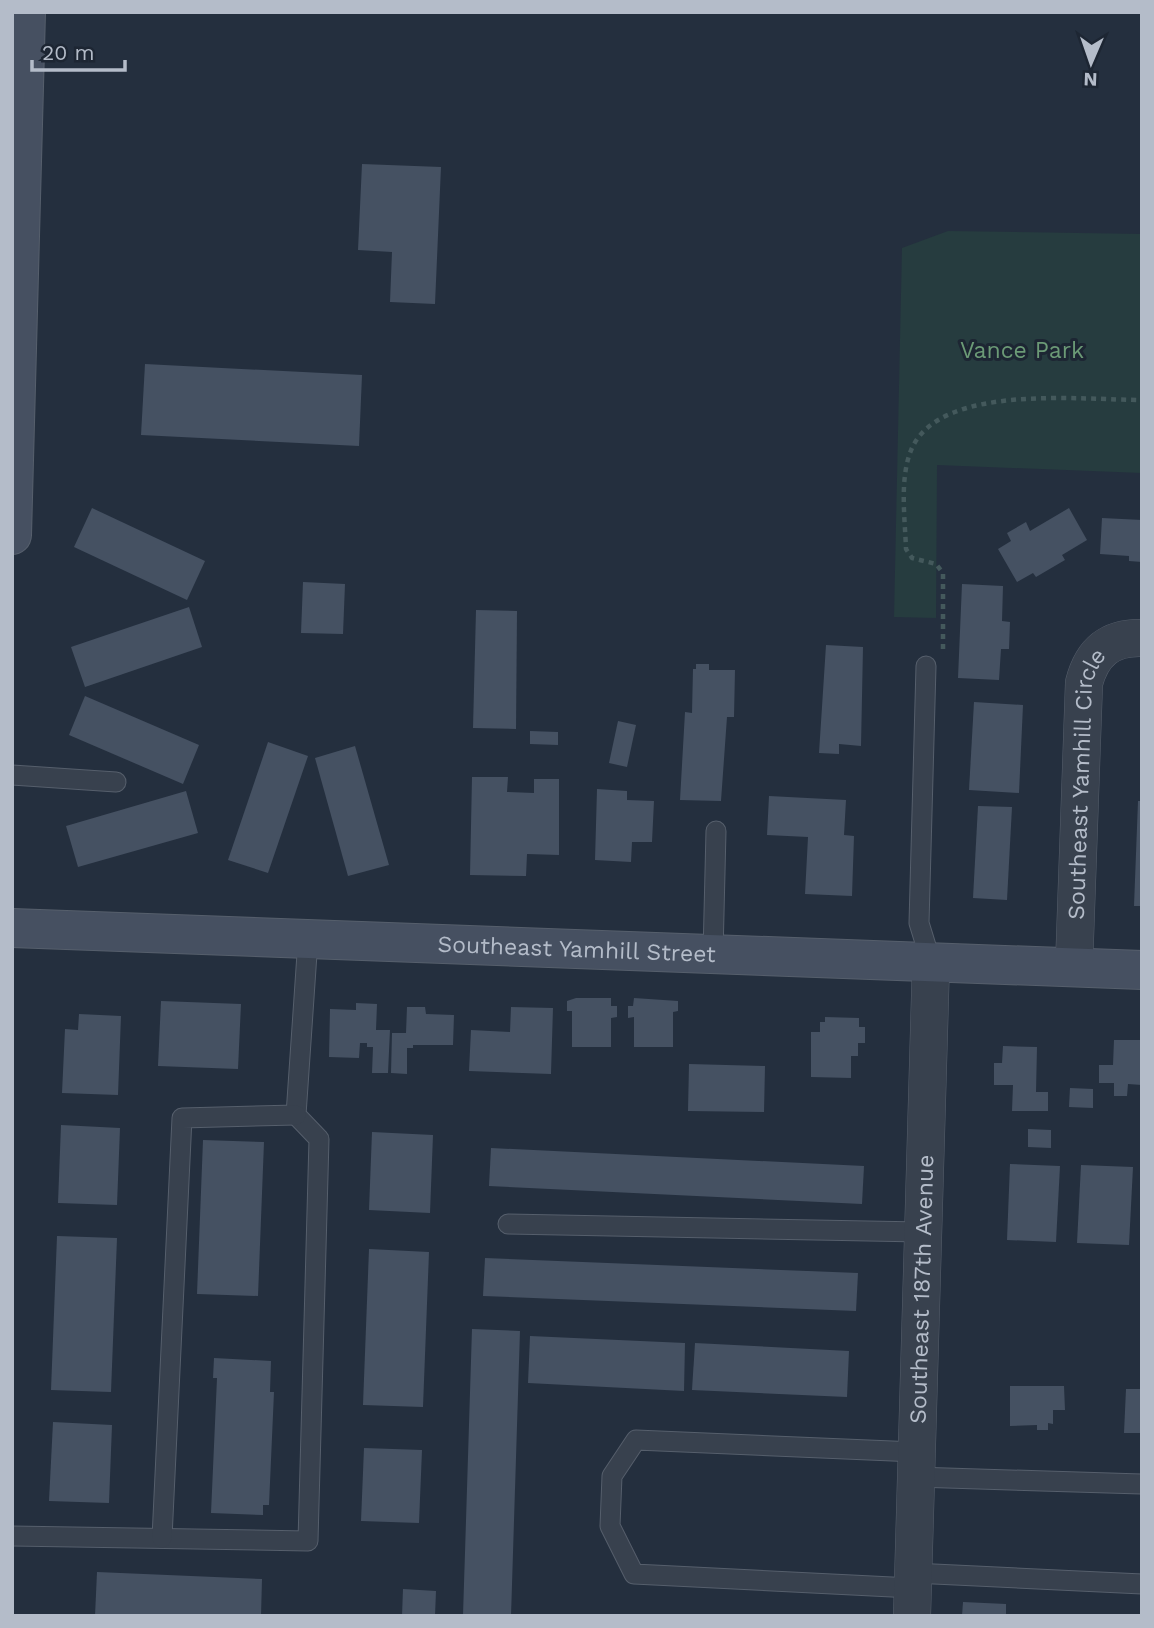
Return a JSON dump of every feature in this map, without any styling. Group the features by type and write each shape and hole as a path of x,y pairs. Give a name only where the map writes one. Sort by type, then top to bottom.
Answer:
{"street":[{"path":"12,535 26,12"},
{"name":"Southeast Yamhill Circle","path":"1074,967 1084,683 1089,664 1101,648 1125,637 1142,638"},
{"name":"Southeast Yamhill Street","path":"12,928 1142,970"},
{"name":"Southeast 187th Avenue","path":"912,1592 931,962"}],"lane":[{"path":"926,666 919,923 931,962"},
{"path":"12,775 116,782"},
{"path":"713,954 716,831"},
{"path":"12,1535 308,1541 319,1139 296,1115 307,939"},
{"path":"162,1538 182,1118 296,1115"},
{"path":"508,1224 921,1232"},
{"path":"1141,1484 636,1440 612,1476 610,1527 634,1574 912,1592 1142,1584"}],"path":[{"path":"926,666 935,664 943,653 944,581 940,567 912,558 906,549 906,470 911,451 919,437 942,417 989,403 1142,400"}],"green space":[{"name":"Vance Park","path":"948,231 1142,234 1142,473 937,465 936,618 894,617 902,248"}],"building":[{"path":"362,164 441,167 435,304 390,302 392,252 358,250"},
{"path":"145,364 362,375 359,446 141,435"},
{"path":"92,508 205,561 187,600 74,547"},
{"path":"1069,508 1087,540 1062,555 1065,560 1036,577 1033,573 1017,582 998,549 1011,541 1007,533 1026,522 1030,531"},
{"path":"1102,518 1142,520 1142,562 1129,561 1129,556 1100,554"},
{"path":"303,582 345,584 343,634 301,633"},
{"path":"962,584 1003,586 1002,621 1010,622 1009,649 1001,649 999,680 958,678"},
{"path":"189,607 202,647 85,687 71,647"},
{"path":"476,610 517,611 516,729 473,728"},
{"path":"826,645 863,647 861,746 839,744 839,754 819,753"},
{"path":"696,664 709,664 709,670 735,670 734,717 727,717 721,801 680,800 685,712 692,713 693,669 696,669"},
{"path":"85,696 199,745 183,784 69,735"},
{"path":"974,702 1023,705 1019,793 969,790"},
{"path":"618,721 636,725 627,767 609,763"},
{"path":"530,731 558,732 558,745 530,744"},
{"path":"268,742 308,756 268,873 228,860"},
{"path":"355,746 389,865 348,876 315,758"},
{"path":"472,777 508,777 507,792 534,793 534,779 559,779 559,855 527,854 526,876 470,875"},
{"path":"597,789 627,791 627,800 654,801 652,842 632,842 631,862 595,860"},
{"path":"186,791 198,833 78,867 66,826"},
{"path":"769,796 846,800 844,835 854,836 852,896 805,894 808,837 767,835"},
{"path":"1138,801 1142,801 1142,906 1134,906"},
{"path":"978,806 1012,807 1007,900 973,898"},
{"path":"576,998 611,998 611,1006 617,1006 617,1017 611,1018 611,1047 572,1047 572,1011 567,1011 567,1001"},
{"path":"634,998 678,1001 678,1011 673,1012 673,1047 634,1047 634,1017 628,1018 628,1006 633,1006"},
{"path":"161,1001 241,1004 238,1069 158,1066"},
{"path":"356,1003 377,1004 376,1030 390,1030 388,1073 372,1073 373,1047 367,1047 367,1043 360,1043 359,1058 329,1057 330,1009 356,1010"},
{"path":"407,1007 425,1007 426,1014 454,1015 453,1045 413,1045 413,1048 407,1048 407,1074 391,1073 392,1033 406,1033"},
{"path":"511,1007 553,1008 551,1074 469,1071 471,1030 510,1032"},
{"path":"79,1014 121,1016 118,1095 62,1093 65,1029 78,1030"},
{"path":"825,1017 859,1018 859,1027 865,1027 865,1043 858,1043 858,1056 851,1056 851,1078 811,1077 811,1032 820,1032 820,1022 825,1022"},
{"path":"1114,1040 1141,1040 1142,1085 1128,1084 1127,1096 1114,1096 1114,1083 1099,1083 1099,1065 1113,1065"},
{"path":"1003,1046 1037,1047 1036,1092 1048,1092 1048,1111 1012,1111 1013,1085 994,1085 994,1063 1002,1063"},
{"path":"689,1064 765,1066 764,1112 688,1111"},
{"path":"1070,1088 1093,1089 1093,1108 1069,1107"},
{"path":"61,1125 120,1128 117,1205 58,1203"},
{"path":"1028,1129 1051,1130 1051,1148 1028,1147"},
{"path":"372,1132 433,1135 430,1213 369,1210"},
{"path":"203,1140 264,1142 258,1296 197,1294"},
{"path":"491,1148 864,1166 862,1204 489,1186"},
{"path":"1010,1164 1060,1166 1056,1242 1007,1240"},
{"path":"1081,1165 1133,1167 1129,1245 1077,1243"},
{"path":"57,1236 117,1238 111,1392 51,1390"},
{"path":"369,1249 429,1252 423,1407 363,1405"},
{"path":"485,1258 858,1273 856,1311 483,1296"},
{"path":"472,1329 520,1331 511,1616 463,1616"},
{"path":"530,1336 685,1343 684,1391 528,1383"},
{"path":"695,1343 849,1351 847,1397 692,1390"},
{"path":"214,1358 271,1361 270,1392 274,1392 269,1505 263,1505 263,1515 211,1513 217,1378 213,1378"},
{"path":"1010,1386 1064,1386 1065,1410 1053,1410 1053,1424 1048,1423 1048,1430 1037,1430 1037,1425 1010,1426"},
{"path":"1126,1389 1142,1389 1142,1433 1124,1433"},
{"path":"53,1422 112,1425 109,1503 49,1501"},
{"path":"364,1448 422,1450 419,1523 361,1521"},
{"path":"97,1572 262,1579 261,1616 95,1616"},
{"path":"403,1589 436,1591 435,1616 402,1616"},
{"path":"963,1602 1006,1604 1006,1616 962,1616"}]}
